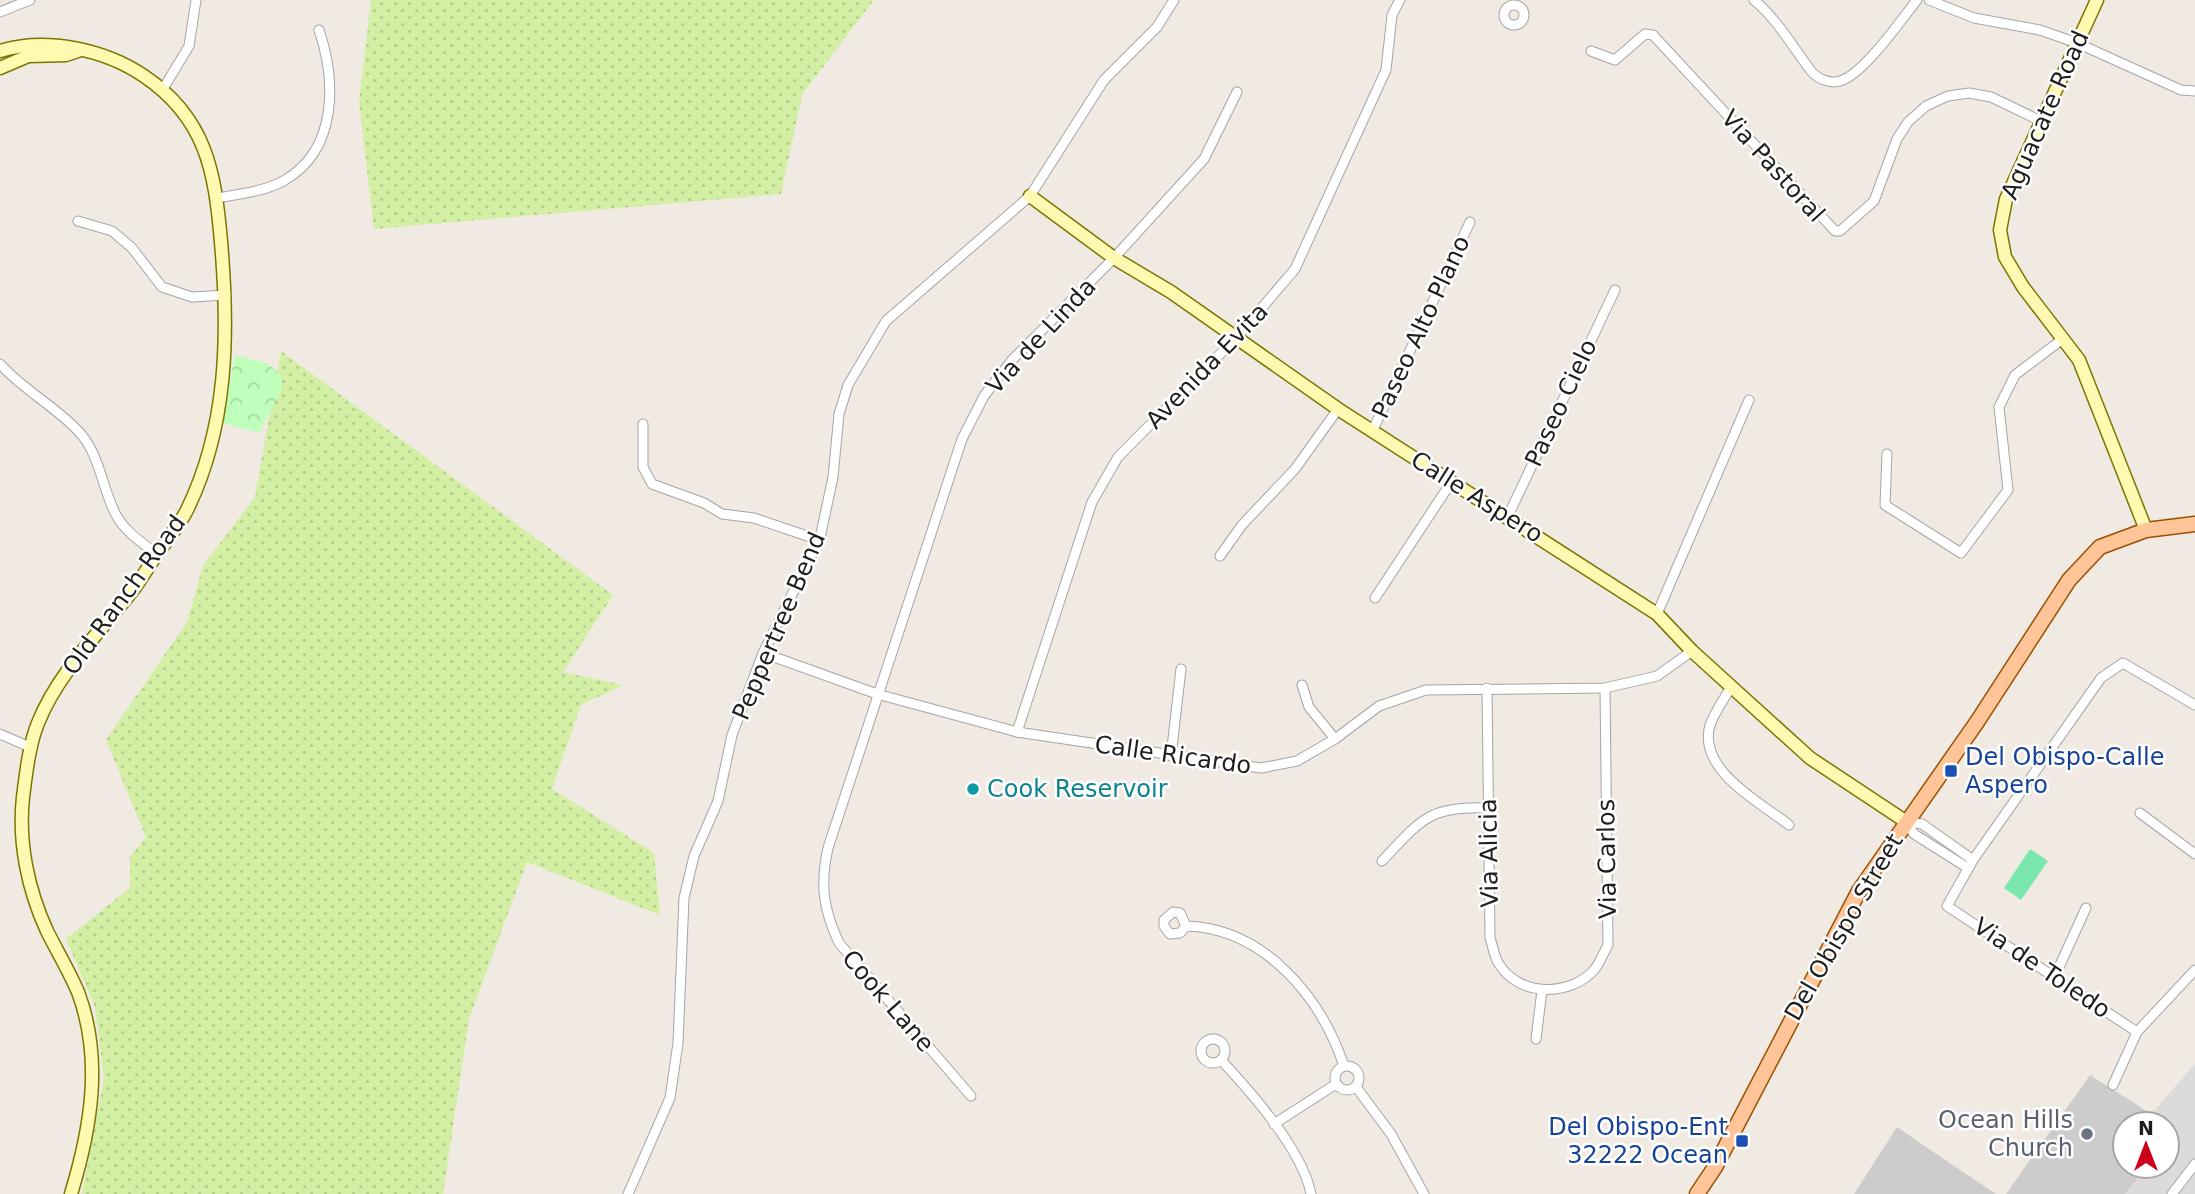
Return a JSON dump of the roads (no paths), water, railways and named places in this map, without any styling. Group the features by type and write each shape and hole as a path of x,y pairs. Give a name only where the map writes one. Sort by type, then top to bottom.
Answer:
{"main road":[{"name":"Del Obispo Street","path":"1696,1194 1715,1167 1841,924 1905,821 1977,722 2051,604 2084,561 2100,547 2146,530 2195,524"}],"street":[{"path":"0,12 30,0"},
{"path":"163,89 189,46 196,0"},
{"name":"Peppertree Bend","path":"628,1194 670,1098 678,1043 684,898 694,856 718,801 732,735 763,653 819,540 833,477 839,414 848,385 886,321 1030,196 1104,80 1157,27 1174,0"},
{"name":"Avenida Evita","path":"1017,732 1091,502 1118,457 1237,337 1295,269 1386,70 1392,15 1400,0"},
{"path":"1754,0 1773,16 1812,72 1833,82 1841,81 1861,66 1917,0"},
{"path":"1929,0 1973,18 2040,30 2077,43 2181,90 2195,91"},
{"name":"Aguacate Road","path":"2097,0 2006,199 2000,230 2005,257 2012,270 2079,360 2146,530"},
{"path":"217,198 271,187 286,180 304,164 319,144 328,124 330,88 329,59 319,30"},
{"name":"Via Pastoral","path":"1591,51 1615,60 1645,34 1653,35 1835,231 1840,231 1874,201 1888,157 1908,122 1936,100 1959,94 1980,95 2041,121"},
{"name":"Old Ranch Road","path":"0,51 62,44 78,51 104,56 138,72 163,89 201,138 212,167 226,295 226,363 212,442 186,513 146,573 65,674 38,724 32,748 22,819 30,882 47,931 78,994 92,1061 89,1129 71,1194"},
{"name":"Old Ranch Road","path":"0,68 28,57 66,55 78,51"},
{"name":"Via de Linda","path":"877,694 962,439 984,396 1012,360 1114,258 1204,159 1237,92"},
{"name":"Calle Aspero","path":"1030,196 1114,258 1237,337 1372,432 1508,516 1657,614 1692,651 1810,758 1905,821 1922,824 1971,864"},
{"path":"78,221 112,231 132,248 162,287 192,297 226,295"},
{"name":"Paseo Alto Plano","path":"1372,432 1470,222"},
{"name":"Paseo Cielo","path":"1508,516 1615,290"},
{"path":"1887,454 1885,505 1961,553 2008,491 1999,407 2015,375 2064,338"},
{"path":"0,363 14,380 66,419 83,436 95,457 115,514 131,533 157,554"},
{"path":"1657,614 1749,400"},
{"path":"1220,556 1242,525 1295,469 1338,409"},
{"path":"642,424 643,467 648,480 658,488 704,503 722,514 754,518 819,540"},
{"path":"1375,598 1452,481"},
{"name":"Calle Ricardo","path":"763,653 877,694 1017,732 1261,768 1297,761 1335,739 1379,706 1426,690 1605,688 1657,676 1692,651"},
{"path":"1971,864 2101,678 2123,663 2195,705"},
{"path":"1171,756 1181,669"},
{"path":"1302,685 1309,707 1335,739"},
{"path":"1731,687 1710,726 1710,752 1723,773 1789,825"},
{"name":"Via Alicia","path":"1486,688 1490,938 1499,965 1519,983 1542,990"},
{"name":"Via Carlos","path":"1542,990 1572,986 1595,969 1608,944 1605,688"},
{"name":"Cook Lane","path":"877,694 828,848 822,888 827,917 845,951 971,1096"},
{"path":"0,734 32,748"},
{"path":"1382,861 1422,819 1453,807 1488,808"},
{"path":"2140,813 2195,854"},
{"name":"Via de Toledo","path":"1971,864 1947,906 2137,1032"},
{"path":"2054,976 2086,908"},
{"path":"1186,926 1205,926 1242,940 1295,978 1325,1019 1344,1066"},
{"path":"2113,1085 2137,1032 2195,970"},
{"path":"1536,1039 1542,990"},
{"path":"1222,1060 1274,1124 1301,1168 1311,1194"},
{"path":"1274,1124 1336,1084 1338,1070 1344,1066 1352,1067 1358,1072 1356,1087"},
{"path":"1336,1084 1346,1090 1356,1087"},
{"path":"1356,1087 1391,1135 1424,1194"},
{"path":"2172,1194 2195,1164"}],"place":[{"name":"Del Obispo-Calle Aspero","path":"1951,771"},
{"name":"Cook Reservoir","path":"973,789"},
{"name":"Ocean Hills Church","path":"2087,1134"},
{"name":"Del Obispo-Ent 32222 Ocean","path":"1742,1141"}]}
